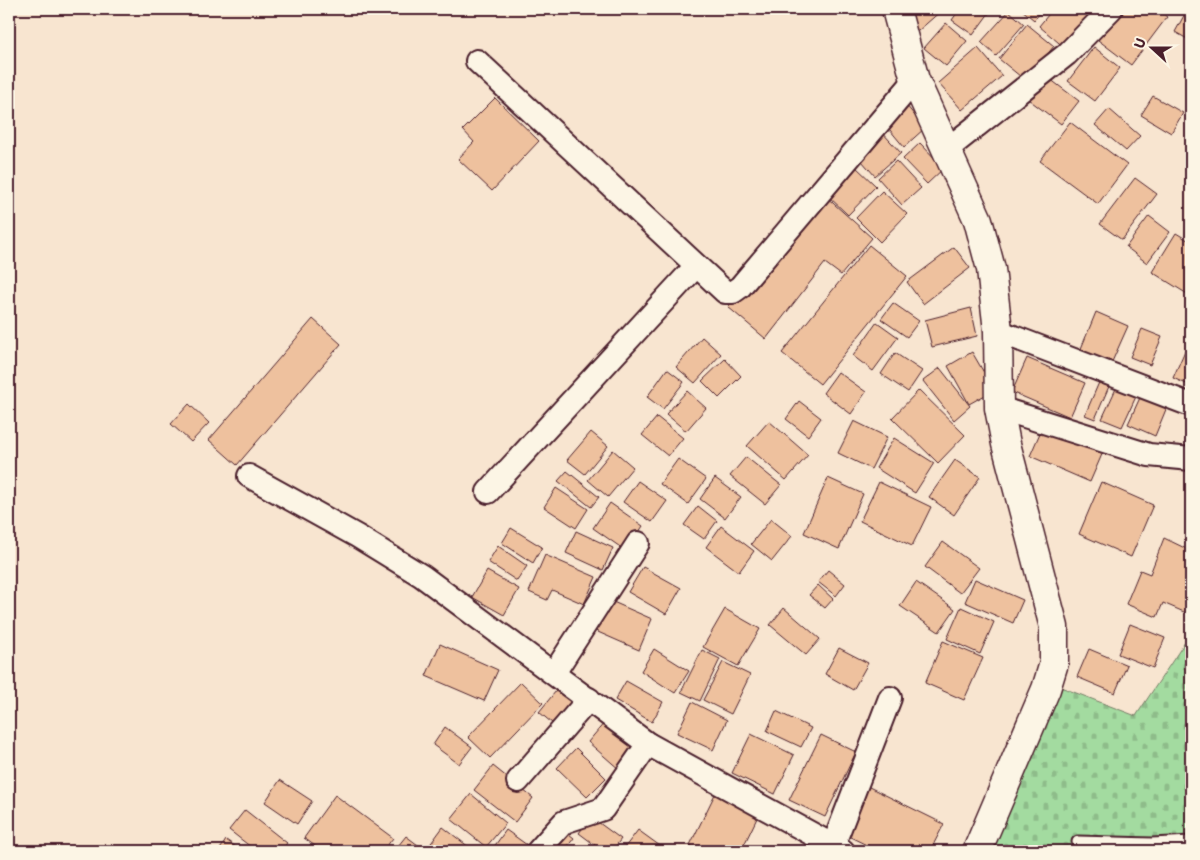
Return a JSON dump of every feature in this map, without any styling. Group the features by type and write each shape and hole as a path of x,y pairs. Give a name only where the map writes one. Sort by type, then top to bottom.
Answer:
{"street":[{"path":"896,9 915,80 945,151 978,220 991,269 998,331 999,408 1006,444 1054,627 1054,663 1046,689 978,851"},
{"path":"945,151 1067,54 1111,9"},
{"path":"477,61 725,292 733,292 740,287 915,80"},
{"path":"488,492 696,266"},
{"path":"998,331 1191,405"},
{"path":"999,408 1149,455 1191,459"},
{"path":"249,476 390,556 554,673 648,744 833,849 890,698"},
{"path":"554,673 638,543"},
{"path":"518,781 589,699"},
{"path":"538,851 564,822 603,809 648,744"}],"lane":[{"path":"1078,842 1152,844 1191,842"}],"green space":[{"path":"1191,633 1191,851 984,851 1058,686 1136,716"}],"building":[{"path":"913,9 942,10 918,31 905,17"},
{"path":"960,9 992,9 973,35 952,20"},
{"path":"1021,9 1044,9 1034,20"},
{"path":"1053,9 1097,9 1065,48 1039,26"},
{"path":"1115,9 1157,9 1167,17 1131,65 1094,37"},
{"path":"1187,10 1191,12 1191,41 1175,32"},
{"path":"1009,11 1024,24 996,56 981,42"},
{"path":"946,23 967,41 946,66 924,48"},
{"path":"1027,24 1054,46 1026,81 999,59"},
{"path":"1094,47 1120,68 1095,101 1068,81"},
{"path":"978,48 1002,76 962,110 938,83"},
{"path":"1046,76 1079,101 1061,124 1028,99"},
{"path":"1153,96 1183,113 1171,133 1141,115"},
{"path":"495,98 539,141 492,191 458,159 474,142 463,130"},
{"path":"906,105 925,128 904,147 885,124"},
{"path":"1109,109 1140,136 1126,151 1095,125"},
{"path":"1070,122 1127,165 1098,204 1040,161"},
{"path":"880,130 901,153 875,176 855,153"},
{"path":"920,143 944,168 927,184 903,159"},
{"path":"896,161 921,188 902,205 878,178"},
{"path":"855,166 876,186 848,215 827,195"},
{"path":"1135,178 1157,194 1122,240 1100,224"},
{"path":"882,191 907,214 880,242 856,218"},
{"path":"824,195 872,238 841,275 825,263 766,339 728,307"},
{"path":"1149,216 1170,232 1147,263 1126,247"},
{"path":"1176,233 1191,242 1189,295 1152,272"},
{"path":"869,245 907,276 820,384 782,353"},
{"path":"954,247 970,268 923,304 907,282"},
{"path":"893,303 919,321 907,337 881,319"},
{"path":"971,308 977,336 932,347 925,320"},
{"path":"1096,312 1128,326 1111,364 1080,351"},
{"path":"313,319 341,344 237,465 209,440"},
{"path":"877,322 898,337 873,371 853,356"},
{"path":"1142,329 1162,337 1150,365 1130,357"},
{"path":"702,337 721,354 695,383 676,367"},
{"path":"1187,346 1191,347 1191,386 1173,378"},
{"path":"972,352 994,390 969,404 948,366"},
{"path":"895,353 922,371 908,392 881,374"},
{"path":"1027,358 1085,383 1070,417 1012,392"},
{"path":"725,359 741,376 719,398 702,381"},
{"path":"940,368 970,406 954,420 923,381"},
{"path":"667,369 684,382 663,409 647,397"},
{"path":"838,372 866,392 851,414 823,393"},
{"path":"1103,373 1113,377 1095,419 1085,415"},
{"path":"1119,382 1139,390 1122,427 1102,419"},
{"path":"919,390 965,435 938,463 892,418"},
{"path":"687,391 706,408 686,431 666,414"},
{"path":"1143,391 1169,402 1155,436 1128,424"},
{"path":"799,401 821,418 808,436 786,419"},
{"path":"189,404 209,423 191,442 171,424"},
{"path":"657,417 683,438 668,456 642,435"},
{"path":"769,421 808,455 786,480 747,446"},
{"path":"854,421 887,437 871,469 838,453"},
{"path":"1043,426 1103,452 1090,482 1030,456"},
{"path":"591,432 608,446 585,474 567,460"},
{"path":"894,438 934,463 915,493 876,468"},
{"path":"613,450 633,467 608,497 588,480"},
{"path":"746,457 781,485 765,504 730,476"},
{"path":"678,459 706,479 688,504 660,484"},
{"path":"955,460 980,477 954,515 929,497"},
{"path":"567,471 599,497 591,507 558,481"},
{"path":"715,478 741,497 725,518 700,499"},
{"path":"828,478 863,494 839,549 804,533"},
{"path":"638,481 667,501 652,522 623,502"},
{"path":"879,482 931,507 912,546 860,521"},
{"path":"1101,482 1153,505 1131,557 1079,534"},
{"path":"556,488 588,509 576,528 544,507"},
{"path":"610,503 643,526 626,551 593,528"},
{"path":"698,506 717,521 704,539 684,525"},
{"path":"771,519 792,536 772,561 751,544"},
{"path":"721,526 754,551 739,572 706,547"},
{"path":"511,528 542,547 533,563 502,543"},
{"path":"576,531 613,548 603,570 566,553"},
{"path":"1164,538 1191,551 1191,615 1163,603 1157,617 1126,604 1140,570 1150,574"},
{"path":"943,542 979,568 960,593 925,567"},
{"path":"498,546 527,566 517,581 488,562"},
{"path":"545,555 596,577 584,604 552,590 547,600 529,592"},
{"path":"643,567 681,588 666,614 628,592"},
{"path":"828,570 845,584 836,596 818,582"},
{"path":"487,571 519,589 504,615 472,597"},
{"path":"975,579 1023,600 1013,623 965,602"},
{"path":"916,582 955,609 939,632 900,606"},
{"path":"818,585 833,599 825,608 809,595"},
{"path":"604,598 652,619 639,650 591,629"},
{"path":"961,607 994,622 980,654 947,639"},
{"path":"784,608 820,639 806,655 770,625"},
{"path":"725,609 760,629 738,666 703,647"},
{"path":"1130,624 1165,638 1153,668 1118,654"},
{"path":"943,641 983,658 964,700 925,683"},
{"path":"440,644 498,670 484,701 426,676"},
{"path":"839,648 868,663 853,690 825,674"},
{"path":"654,649 689,671 675,693 641,671"},
{"path":"1089,649 1127,665 1115,693 1077,677"},
{"path":"702,650 720,659 700,701 681,692"},
{"path":"723,662 750,675 731,714 703,700"},
{"path":"626,681 663,702 652,722 615,700"},
{"path":"521,682 543,703 490,758 468,737"},
{"path":"560,686 580,703 559,729 539,712"},
{"path":"692,702 727,720 713,750 677,733"},
{"path":"776,711 811,728 801,747 767,731"},
{"path":"605,722 637,750 620,770 588,742"},
{"path":"445,727 472,747 459,764 433,745"},
{"path":"751,734 794,755 775,794 732,773"},
{"path":"821,735 856,752 825,817 789,800"},
{"path":"576,748 606,778 587,797 557,768"},
{"path":"493,766 533,798 515,822 474,790"},
{"path":"280,780 312,801 297,824 265,802"},
{"path":"867,786 944,824 930,851 879,851 844,834"},
{"path":"471,794 506,823 486,847 451,819"},
{"path":"715,794 758,816 741,851 703,851 690,845"},
{"path":"335,795 393,838 383,851 322,851 304,838"},
{"path":"245,810 287,843 281,851 256,851 229,830"},
{"path":"591,817 621,839 612,851 603,851 579,833"},
{"path":"443,827 474,851 436,851 429,846"},
{"path":"560,827 574,838 564,851 549,851"},
{"path":"506,830 527,845 523,851 491,851"},
{"path":"638,830 667,851 622,851"},
{"path":"406,836 426,851 394,851"},
{"path":"226,840 242,851 219,851"}]}
